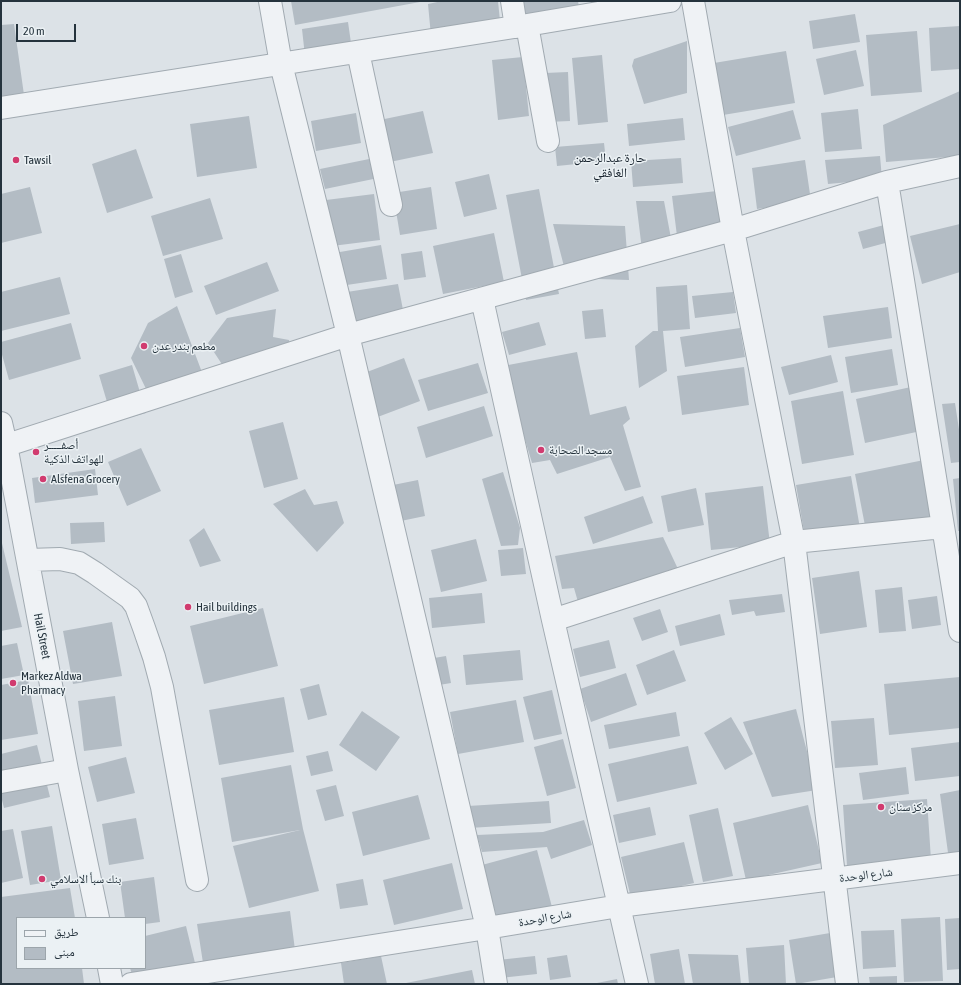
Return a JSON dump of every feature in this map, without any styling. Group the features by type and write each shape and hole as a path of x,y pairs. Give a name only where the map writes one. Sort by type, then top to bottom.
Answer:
{"street":[{"path":"270,1 281,64 348,335 487,928 496,984"},
{"path":"512,1 522,26 548,142"},
{"path":"1,108 522,26 670,1"},
{"path":"693,1 733,230 794,542 847,984"},
{"path":"358,52 391,205"},
{"path":"4,446 348,335 733,230 887,182 960,166"},
{"path":"887,182 942,527 960,630"},
{"path":"482,299 637,984"},
{"name":"Hail Street","path":"1,424 67,770 98,917"},
{"path":"554,620 794,542 942,527"},
{"path":"28,560 60,559 79,563 130,598 136,606 154,657 162,687 197,880"},
{"path":"1,782 67,770"},
{"name":"شارع الوحدة","path":"131,984 619,906 960,863"},
{"path":"108,969 112,984"}],"building":[{"path":"291,1 420,1 420,2 295,25"},
{"path":"442,1 498,1 500,21 431,36 428,4"},
{"path":"515,1 578,1 580,13 518,22"},
{"path":"855,14 860,42 813,49 809,21"},
{"path":"348,22 352,50 305,56 302,29"},
{"path":"14,24 25,102 1,105 1,25"},
{"path":"960,26 960,69 931,71 929,28"},
{"path":"917,31 922,92 871,96 866,35"},
{"path":"687,41 687,93 644,104 632,66 634,59"},
{"path":"856,50 864,86 824,95 816,59"},
{"path":"786,51 795,103 723,115 714,63"},
{"path":"602,55 608,122 578,125 572,58"},
{"path":"523,57 529,116 498,120 492,60"},
{"path":"568,72 570,121 547,122 545,73"},
{"path":"960,91 960,156 886,162 883,125"},
{"path":"858,109 862,149 825,152 821,113"},
{"path":"793,110 801,139 736,156 728,127"},
{"path":"423,111 433,153 385,163 375,121"},
{"path":"356,113 361,143 316,151 311,121"},
{"path":"249,116 257,168 197,177 190,124"},
{"path":"683,118 685,140 629,146 627,124"},
{"path":"604,143 606,161 557,166 555,147"},
{"path":"136,149 153,198 107,213 92,164"},
{"path":"880,156 882,179 828,184 825,160"},
{"path":"379,157 383,177 325,189 320,169"},
{"path":"681,158 683,183 633,187 631,161"},
{"path":"805,160 811,201 757,209 752,168"},
{"path":"489,174 497,209 464,217 455,182"},
{"path":"30,187 42,233 1,243 1,194"},
{"path":"431,187 437,229 400,235 393,193"},
{"path":"539,189 559,294 526,300 506,195"},
{"path":"717,191 722,231 677,236 672,196"},
{"path":"374,194 380,240 332,246 326,200"},
{"path":"210,198 223,239 163,256 151,216"},
{"path":"636,201 664,201 673,249 643,258"},
{"path":"553,224 625,226 629,280 567,278"},
{"path":"960,224 960,272 922,284 910,236"},
{"path":"884,225 889,242 863,249 858,232"},
{"path":"494,233 504,282 443,294 433,246"},
{"path":"381,245 387,279 340,286 334,253"},
{"path":"422,251 426,277 404,280 401,254"},
{"path":"181,254 193,292 175,298 164,259"},
{"path":"267,262 279,291 216,315 204,286"},
{"path":"60,277 70,314 1,331 1,292"},
{"path":"398,284 404,315 353,324 347,292"},
{"path":"687,285 690,329 663,331 667,371 639,388 635,346 653,331 658,331 656,287"},
{"path":"733,292 736,313 695,318 692,296"},
{"path":"177,306 203,375 149,395 131,358 148,323"},
{"path":"888,307 892,338 828,348 823,316"},
{"path":"276,309 273,337 289,340 292,358 231,378 208,343 227,318"},
{"path":"603,309 606,337 585,339 582,311"},
{"path":"539,322 546,345 509,355 502,332"},
{"path":"71,323 81,359 9,380 1,351 1,342"},
{"path":"740,328 745,357 685,367 680,337"},
{"path":"892,349 898,385 851,393 845,357"},
{"path":"577,352 590,415 626,406 630,419 623,425 641,487 625,491 610,457 557,474 550,460 532,463 503,366"},
{"path":"831,355 838,382 789,395 781,367"},
{"path":"404,358 420,401 375,418 359,375"},
{"path":"478,363 488,393 428,411 418,380"},
{"path":"132,365 146,413 113,422 99,375"},
{"path":"744,367 749,405 682,415 677,376"},
{"path":"911,387 921,431 865,443 856,399"},
{"path":"843,391 854,455 802,464 791,401"},
{"path":"955,403 960,436 960,462 951,463 942,404"},
{"path":"484,406 493,436 426,458 417,427"},
{"path":"283,422 298,479 264,488 249,431"},
{"path":"141,448 161,491 127,506 108,462"},
{"path":"924,460 937,523 867,536 855,474"},
{"path":"95,469 98,495 35,503 32,478"},
{"path":"503,472 520,528 518,545 501,546 482,479"},
{"path":"851,476 862,540 807,549 796,485"},
{"path":"960,478 960,531 958,531 953,479"},
{"path":"418,480 425,516 396,522 388,486"},
{"path":"763,486 770,544 711,550 705,493"},
{"path":"696,488 704,525 668,532 661,496"},
{"path":"305,489 314,505 337,501 344,523 317,552 273,504"},
{"path":"643,496 653,523 593,544 584,517"},
{"path":"104,522 105,542 71,544 70,523"},
{"path":"204,528 221,561 200,567 189,540"},
{"path":"663,537 678,569 578,602 574,588 562,589 555,556"},
{"path":"1,539 22,627 1,631"},
{"path":"476,539 487,581 441,592 431,550"},
{"path":"523,548 526,574 501,576 498,550"},
{"path":"859,571 867,627 820,634 812,578"},
{"path":"902,587 906,631 879,633 875,590"},
{"path":"482,593 485,623 432,628 429,598"},
{"path":"782,594 785,612 756,616 754,611 732,615 729,600"},
{"path":"937,596 941,625 912,629 908,600"},
{"path":"263,608 278,666 204,684 190,626"},
{"path":"660,609 668,632 642,641 633,618"},
{"path":"720,614 725,635 680,646 675,626"},
{"path":"112,622 122,676 73,684 63,631"},
{"path":"609,640 616,668 580,677 573,649"},
{"path":"17,643 24,675 1,679 1,646"},
{"path":"520,650 523,680 466,685 463,655"},
{"path":"674,650 686,681 647,695 636,665"},
{"path":"446,656 451,683 433,686 428,659"},
{"path":"626,673 637,705 591,722 580,689"},
{"path":"960,677 960,728 889,735 884,684"},
{"path":"28,680 38,734 1,740 1,685"},
{"path":"319,684 327,715 308,720 300,689"},
{"path":"552,690 562,734 534,740 523,697"},
{"path":"115,696 122,746 84,751 78,701"},
{"path":"284,697 294,752 219,765 209,710"},
{"path":"516,700 524,742 458,754 450,712"},
{"path":"796,709 817,790 772,797 743,722"},
{"path":"362,711 400,737 376,771 339,745"},
{"path":"676,712 680,736 609,749 604,725"},
{"path":"731,717 753,754 725,770 704,733"},
{"path":"874,718 878,765 835,768 831,721"},
{"path":"563,739 576,788 547,796 534,747"},
{"path":"960,742 960,776 915,781 911,748"},
{"path":"37,745 50,797 4,808 1,796 1,754"},
{"path":"688,746 697,784 617,802 608,764"},
{"path":"328,751 333,771 311,776 306,756"},
{"path":"126,757 135,793 97,802 88,767"},
{"path":"291,765 303,829 319,891 249,908 233,846 300,830 232,842 221,778"},
{"path":"906,767 909,794 863,800 859,773"},
{"path":"336,785 344,816 325,821 316,790"},
{"path":"960,790 960,859 949,860 940,794"},
{"path":"418,795 430,839 363,856 352,812"},
{"path":"927,799 931,860 847,866 843,805"},
{"path":"549,801 551,823 469,828 468,806"},
{"path":"808,805 822,863 746,880 733,823"},
{"path":"650,807 656,835 619,843 613,815"},
{"path":"718,808 733,876 703,882 689,815"},
{"path":"136,818 144,859 109,865 102,824"},
{"path":"584,820 592,845 551,859 547,847 482,852 477,835 543,832"},
{"path":"52,826 61,880 30,885 21,831"},
{"path":"13,829 23,878 1,883 1,831"},
{"path":"684,842 694,883 631,898 621,857"},
{"path":"537,850 552,907 498,922 482,865"},
{"path":"452,863 463,909 394,925 383,880"},
{"path":"154,877 160,922 146,924 146,917 125,917 120,882"},
{"path":"363,879 368,905 340,909 336,884"},
{"path":"70,888 75,917 16,917 16,969 82,969 84,984 1,984 1,897"},
{"path":"290,911 295,950 203,963 197,924"},
{"path":"940,917 943,981 904,982 901,919"},
{"path":"960,918 960,969 947,970 945,919"},
{"path":"186,926 195,963 133,978 130,969 146,969 146,936"},
{"path":"894,930 896,967 863,969 861,931"},
{"path":"830,933 837,977 796,984 789,940"},
{"path":"784,945 786,984 749,984 746,948"},
{"path":"679,949 685,984 655,984 650,954"},
{"path":"688,954 738,955 741,984 693,984"},
{"path":"567,955 571,977 550,980 547,958"},
{"path":"381,956 387,984 344,984 341,963"},
{"path":"535,956 537,974 500,978 498,960"},
{"path":"472,970 475,984 406,983"},
{"path":"897,976 897,984 870,984 869,977"},
{"path":"617,979 618,984 597,984 597,983"}],"place":[{"name":"Tawsil","path":"16,160"},
{"name":"مطعم بندر عدن","path":"144,346"},
{"name":"مسجد الصحابة","path":"541,450"},
{"name":"أصفـــــر للهواتف الذكية","path":"36,452"},
{"name":"Alsfena Grocery","path":"43,479"},
{"name":"Hail buildings","path":"188,607"},
{"name":"Markez Aldwa Pharmacy","path":"13,683"},
{"name":"مركز سنان","path":"881,807"},
{"name":"بنك سبأ الاسلامي","path":"42,879"}],"district":[{"name":"حارة عبدالرحمن الغافقي","path":"610,166"}]}
